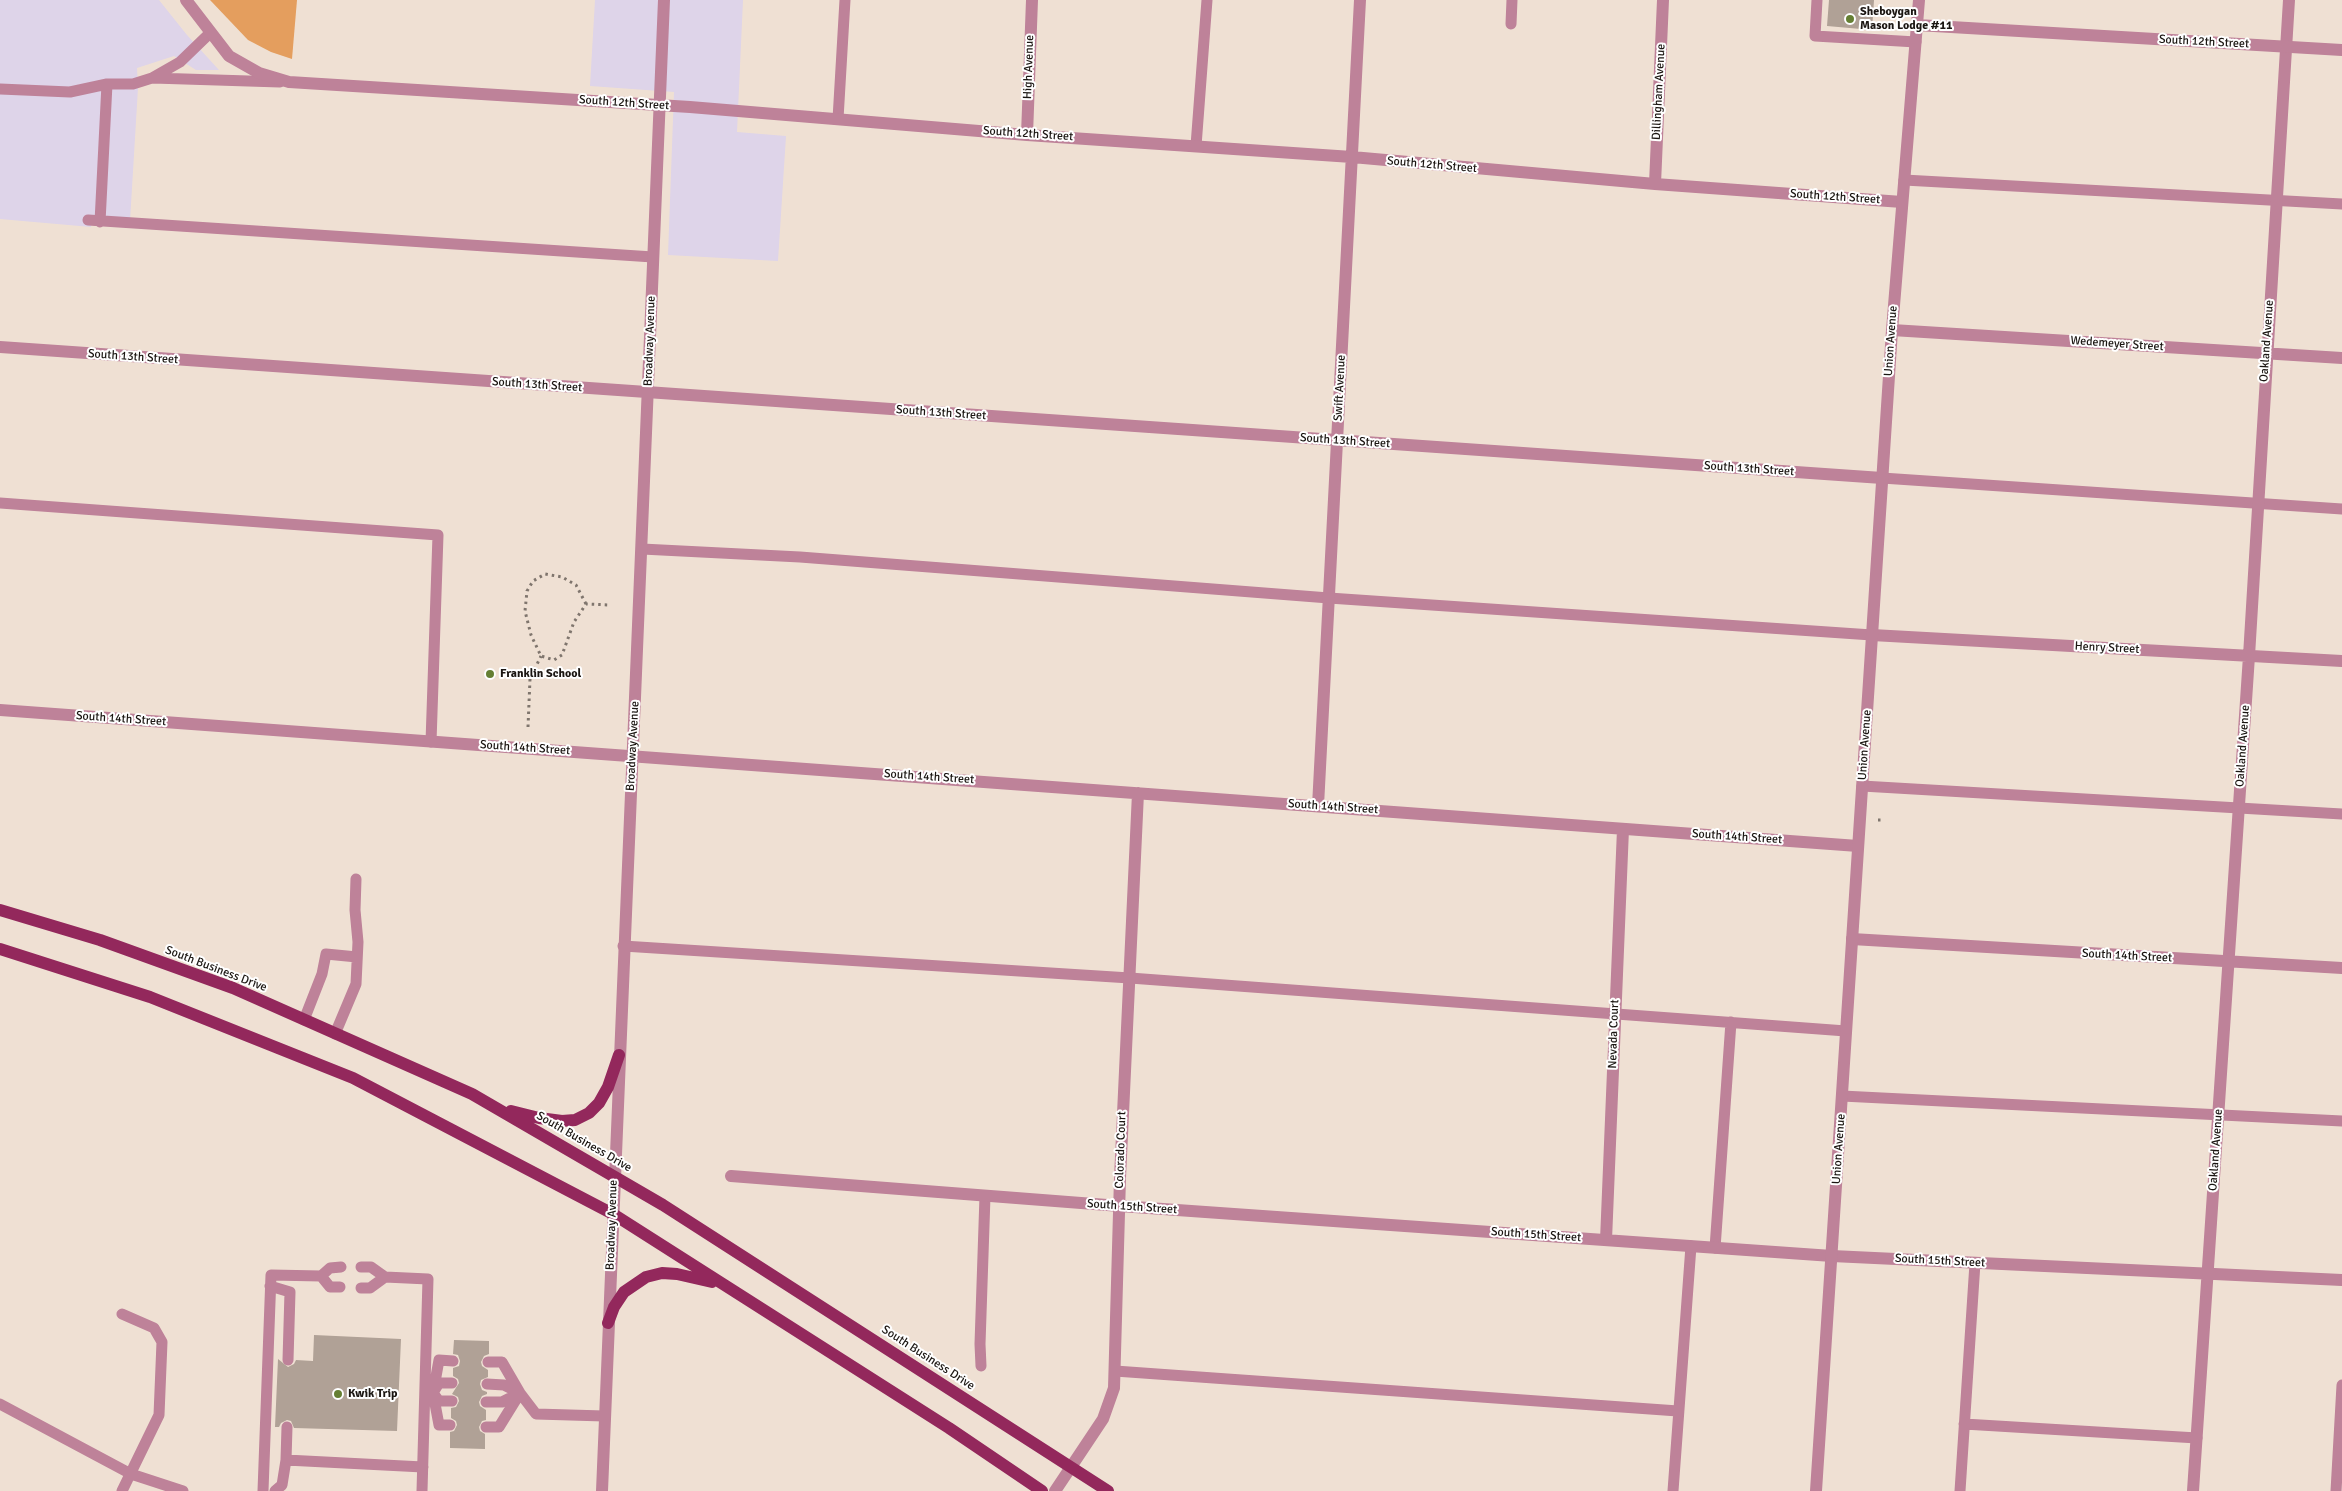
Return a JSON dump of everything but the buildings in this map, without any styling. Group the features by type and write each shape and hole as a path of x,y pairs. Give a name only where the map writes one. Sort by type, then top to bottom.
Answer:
{"main road":[{"name":"South Business Drive","path":"0,910 100,940 197,975 472,1094 614,1175 1072,1466 1108,1491"},
{"path":"0,949 150,997 353,1078 613,1214 948,1428 1042,1491"},
{"path":"494,1107 539,1118 575,1120 589,1113 599,1103 608,1087 619,1055"},
{"path":"608,1323 614,1307 624,1292 646,1277 662,1273 677,1274 722,1284"}],"street":[{"name":"South 12th Street","path":"186,0 229,56 244,67 289,82 660,106 1026,135 1352,157 1655,184 1902,202"},
{"name":"Broadway Avenue","path":"602,1491 623,946 642,550 664,0"},
{"name":"High Avenue","path":"1026,135 1032,0"},
{"name":"Swift Avenue","path":"1318,806 1360,0"},
{"name":"Dillingham Avenue","path":"1655,184 1663,0"},
{"name":"Union Avenue","path":"1816,1491 1892,330 1919,0"},
{"name":"Oakland Avenue","path":"2193,1491 2259,504 2266,353 2278,201 2289,0"},
{"name":"South 12th Street","path":"1917,25 2342,50"},
{"name":"Wedemeyer Street","path":"1892,330 2342,358"},
{"name":"South 13th Street","path":"0,347 1882,478"},
{"name":"Henry Street","path":"1872,635 2342,662"},
{"name":"South 14th Street","path":"0,710 1858,846"},
{"name":"Colorado Court","path":"1055,1491 1108,1410 1113,1391 1138,793"},
{"name":"Nevada Court","path":"1606,1240 1623,829"},
{"name":"South 14th Street","path":"1852,939 2342,968"},
{"name":"South 15th Street","path":"731,1176 1120,1206 1832,1256 2208,1272 2342,1280"}],"lane":[{"path":"838,119 844,0"},
{"path":"1196,146 1206,0"},
{"path":"1511,24 1512,0"},
{"path":"1817,0 1816,36 1916,42"},
{"path":"0,89 70,92 107,84 133,84 152,78 180,62 210,33"},
{"path":"152,78 289,82"},
{"path":"100,222 107,84"},
{"path":"1904,180 2342,204"},
{"path":"88,220 653,257"},
{"path":"1882,478 2342,509"},
{"path":"0,503 438,535 430,742"},
{"path":"642,550 800,557 1329,598 1872,635"},
{"path":"1862,786 2342,814"},
{"path":"335,1034 354,992 357,956 354,910 356,879"},
{"path":"623,946 1130,978 1846,1030"},
{"path":"304,1020 322,974 326,954 357,956"},
{"path":"1715,1248 1731,1022"},
{"path":"1842,1096 2342,1122"},
{"path":"981,1366 980,1344 985,1196"},
{"path":"1674,1491 1678,1411 1691,1246"},
{"path":"1960,1491 1975,1263"},
{"path":"263,1491 271,1275 320,1276 330,1268 341,1267"},
{"path":"362,1268 371,1268 385,1277 428,1279 429,1393 422,1491"},
{"path":"320,1276 330,1287 340,1287"},
{"path":"361,1288 370,1288 385,1277"},
{"path":"270,1286 290,1292 288,1360"},
{"path":"122,1314 154,1328 162,1342 160,1415 122,1491"},
{"path":"450,1425 439,1425 429,1393 439,1360 453,1361"},
{"path":"488,1362 502,1362 520,1394 536,1414 604,1416"},
{"path":"1115,1371 1678,1411"},
{"path":"429,1393 439,1382 452,1383"},
{"path":"487,1384 504,1386 520,1394"},
{"path":"2336,1491 2342,1385"},
{"path":"429,1393 440,1401 452,1401"},
{"path":"486,1402 502,1402 520,1394"},
{"path":"486,1427 499,1427 520,1394"},
{"path":"0,1404 131,1474 183,1491"},
{"path":"1964,1424 2197,1438"},
{"path":"275,1491 282,1485 286,1460 287,1427"},
{"path":"286,1460 423,1467"}],"path":[{"path":"545,574 564,578 576,585 586,604 574,622 562,655 554,660 541,656 531,635 525,609 527,591 533,581 545,574"},
{"path":"586,604 610,605"},
{"path":"528,727 530,679 541,656"},
{"path":"1878,820 1883,820"}],"shaded area":[{"path":"0,0 159,0 187,35 219,70 196,70 174,56 137,68 138,88 130,221 92,219 91,227 0,219"},
{"path":"210,0 297,0 292,59 271,52 248,40"},
{"path":"595,0 743,0 737,132 786,136 778,261 668,255 674,92 590,86"}],"place":[{"name":"Sheboygan Mason Lodge #11","path":"1850,19"},
{"name":"Franklin School","path":"490,674"},
{"name":"Kwik Trip","path":"338,1394"}]}
